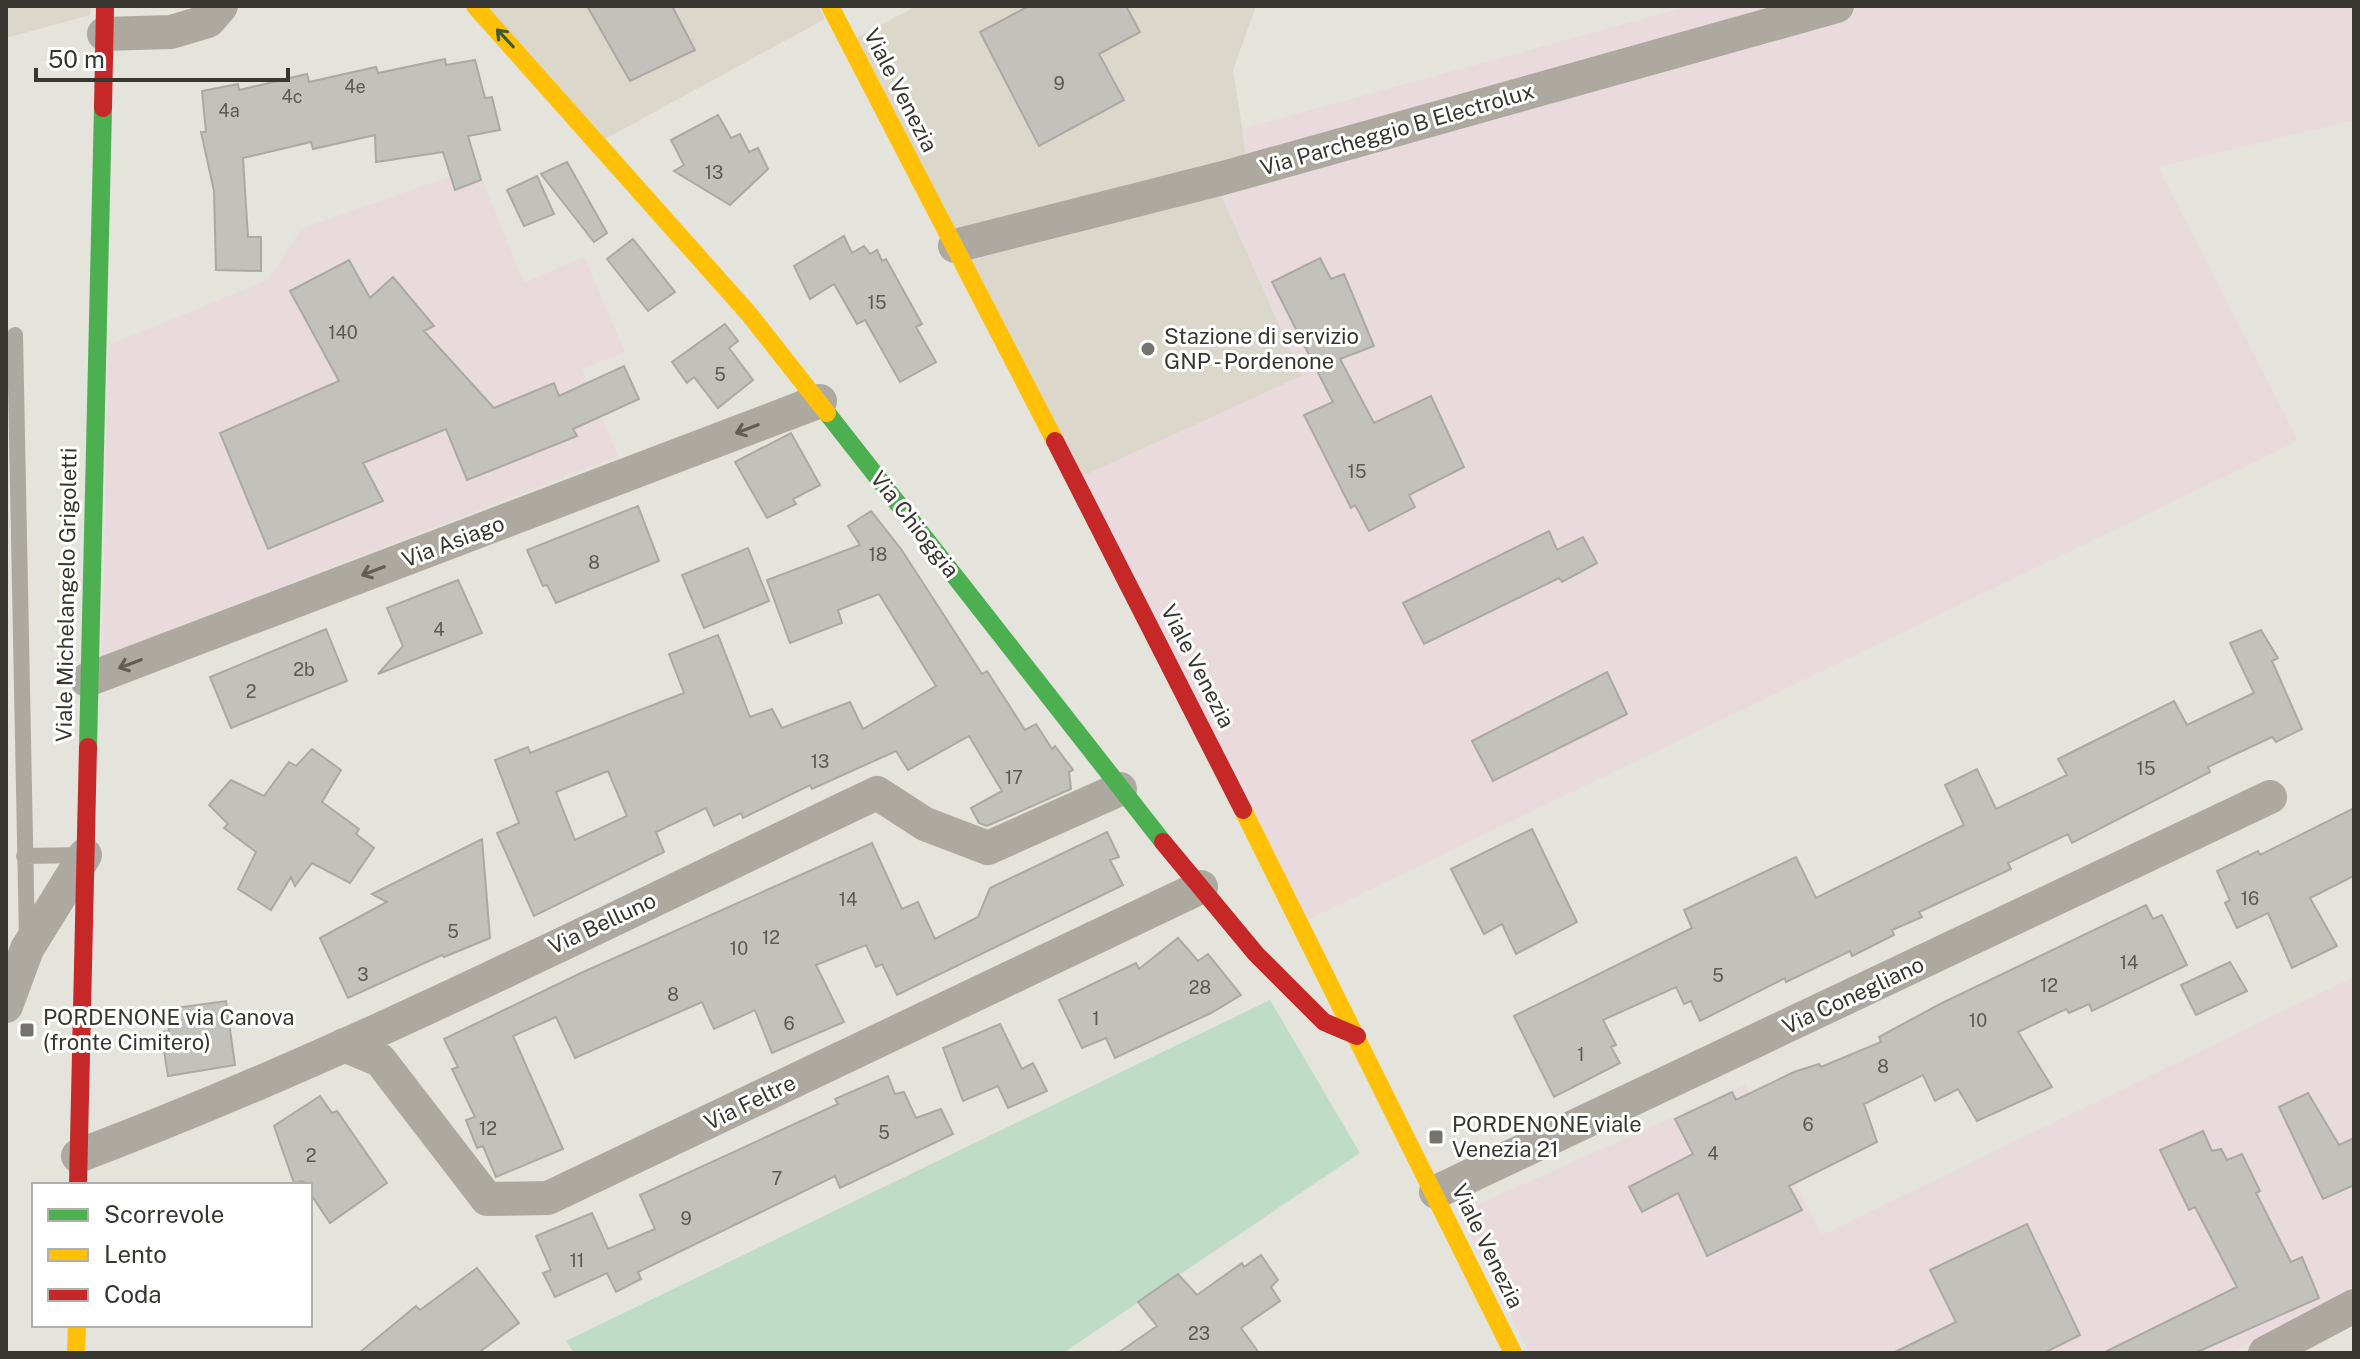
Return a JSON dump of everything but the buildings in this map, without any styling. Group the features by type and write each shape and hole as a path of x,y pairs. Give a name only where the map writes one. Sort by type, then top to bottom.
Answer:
{"main road":[{"name":"Via Chioggia","path":"475,6 749,314 820,401 1120,789 1256,954 1324,1022 1357,1036"},
{"name":"Viale Venezia","path":"830,6 1169,661 1436,1192 1513,1353"},
{"name":"Viale Michelangelo Grigoletti","path":"78,1170 104,20"},
{"path":"76,1353 77,1327"}],"street":[{"path":"104,20 171,32 208,21 221,6"},
{"name":"Via Parcheggio B Electrolux","path":"955,246 1223,178 1837,6"},
{"name":"Via Asiago","path":"87,680 820,401"},
{"name":"Via Belluno","path":"78,1170 162,1124 344,1045 877,793 925,824 988,848 1120,789"},
{"name":"Via Conegliano","path":"1436,1192 2270,797"},
{"path":"6,1006 27,949 85,855"},
{"name":"Via Feltre","path":"344,1045 380,1060 487,1199 548,1198 1201,887"},
{"path":"2265,1353 2354,1306"}],"lane":[{"path":"15,335 27,949"},
{"path":"24,856 85,855"}],"shaded area":[{"path":"6,6 91,6 90,15 6,38"},
{"path":"484,6 818,6 825,19 605,139"},
{"path":"917,6 1256,6 1233,70 1247,159 1210,170 1302,376 1083,476 856,38"},
{"path":"1690,6 2354,6 2354,120 2158,167 2298,441 1309,919 1083,476 1302,376 1210,169 1246,159 1242,129"},
{"path":"477,167 524,283 584,257 625,352 581,369 618,456 102,656 109,345 268,280 301,229"},
{"path":"2354,977 2354,1288 2230,1353 1529,1353 1459,1213 1745,1085 1822,1235"}],"green space":[{"path":"1270,1000 1360,1153 1063,1353 574,1353 566,1341"}],"traffic: fast":[{"path":"88,747 103,108"},
{"path":"827,413 1163,842"}],"traffic: slow":[{"path":"475,6 749,314 827,413"},
{"path":"830,6 1055,441"},
{"path":"1243,810 1513,1353"},
{"path":"76,1353 77,1327"}],"traffic: jam":[{"path":"103,108 105,6"},
{"path":"1055,441 1243,810"},
{"path":"78,1183 88,747"},
{"path":"1163,842 1256,954 1324,1022 1357,1036"}],"place":[{"name":"Stazione di servizio GNP - Pordenone","path":"1148,349"},
{"name":"PORDENONE via Canova (fronte Cimitero)","path":"27,1030"},
{"name":"PORDENONE viale Venezia 21","path":"1436,1137"}]}
